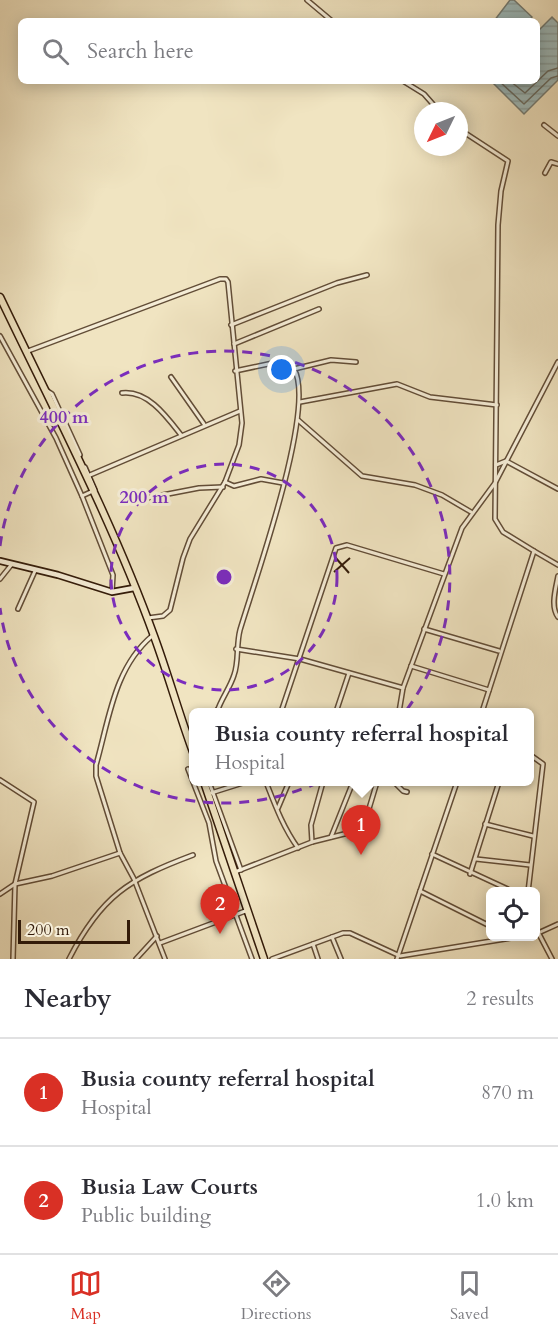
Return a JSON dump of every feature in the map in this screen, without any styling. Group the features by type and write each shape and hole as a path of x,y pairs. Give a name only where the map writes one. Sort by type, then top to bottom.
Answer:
{"highway":[{"path":"0,297 3,309 28,351 46,390 134,588 154,635 189,739"},
{"path":"206,786 238,871 264,959"}],"street":[{"path":"307,0 328,18"},
{"path":"408,84 424,94 431,102"},
{"path":"544,125 558,136"},
{"path":"468,135 508,161 501,192 498,225 495,519 498,526 512,539 558,565"},
{"path":"544,173 551,162 558,164"},
{"path":"231,325 337,283 367,275"},
{"path":"28,351 226,279 228,282 235,371 242,423 238,446 223,486 190,539 180,565 170,610 163,616 146,617"},
{"path":"234,344 319,309"},
{"path":"0,336 56,438 82,496 111,567 112,592"},
{"path":"235,371 273,363 294,369 331,360 356,362"},
{"path":"400,708 403,688 444,574 471,512 495,483 558,362"},
{"path":"218,708 236,672 236,649 273,527 298,420 300,402 294,369"},
{"path":"171,377 205,425"},
{"path":"300,402 397,384 430,397 497,405"},
{"path":"46,390 52,393 90,475 95,490 82,496"},
{"path":"122,393 133,392 154,405 181,435"},
{"path":"90,475 240,411"},
{"path":"298,420 362,476 415,485 442,495 471,512"},
{"path":"496,465 506,461"},
{"path":"506,461 558,489"},
{"path":"225,482 234,486 261,479 283,483"},
{"path":"147,498 223,486"},
{"path":"282,708 332,555 340,545 347,545 444,574"},
{"path":"483,708 499,651 534,551"},
{"path":"0,561 58,575 112,592 134,588"},
{"path":"0,579 12,564"},
{"path":"18,609 35,571"},
{"path":"558,576 555,596 555,613 558,617"},
{"path":"424,629 499,651"},
{"path":"154,635 141,646 124,668 96,765 97,785 120,853 134,879 165,959"},
{"path":"236,649 300,659 403,688"},
{"path":"411,666 489,690"},
{"path":"337,708 349,673"},
{"path":"528,887 543,764 534,758"},
{"path":"0,780 34,802 15,884 13,959"},
{"path":"195,786 209,823 216,861 252,959"},
{"path":"209,786 210,793 231,786"},
{"path":"268,786 278,808 279,820 298,848"},
{"path":"278,808 287,786"},
{"path":"312,842 311,825 322,786"},
{"path":"331,837 351,786"},
{"path":"238,871 312,842 361,827 376,786"},
{"path":"398,786 407,792"},
{"path":"398,957 456,786"},
{"path":"470,874 498,786"},
{"path":"485,824 533,836"},
{"path":"0,894 15,884 52,876 120,853"},
{"path":"432,854 470,874 504,887"},
{"path":"69,959 94,915 134,879 193,855"},
{"path":"476,859 530,865"},
{"path":"419,891 486,924"},
{"path":"160,943 249,910"},
{"path":"540,933 558,924"},
{"path":"272,959 332,937 350,933 398,957 488,941"},
{"path":"136,959 157,936"},
{"path":"332,937 341,959"},
{"path":"540,939 552,959"},
{"path":"313,944 318,959"}],"water":[{"path":"510,0 514,0 532,17 531,18 496,18"},
{"path":"552,17 558,23 558,80 524,114 494,84 540,84 540,29"}],"place":[{"name":"Busia county referral hospital","path":"361,855"},
{"name":"Busia Law Courts","path":"220,934"}]}
